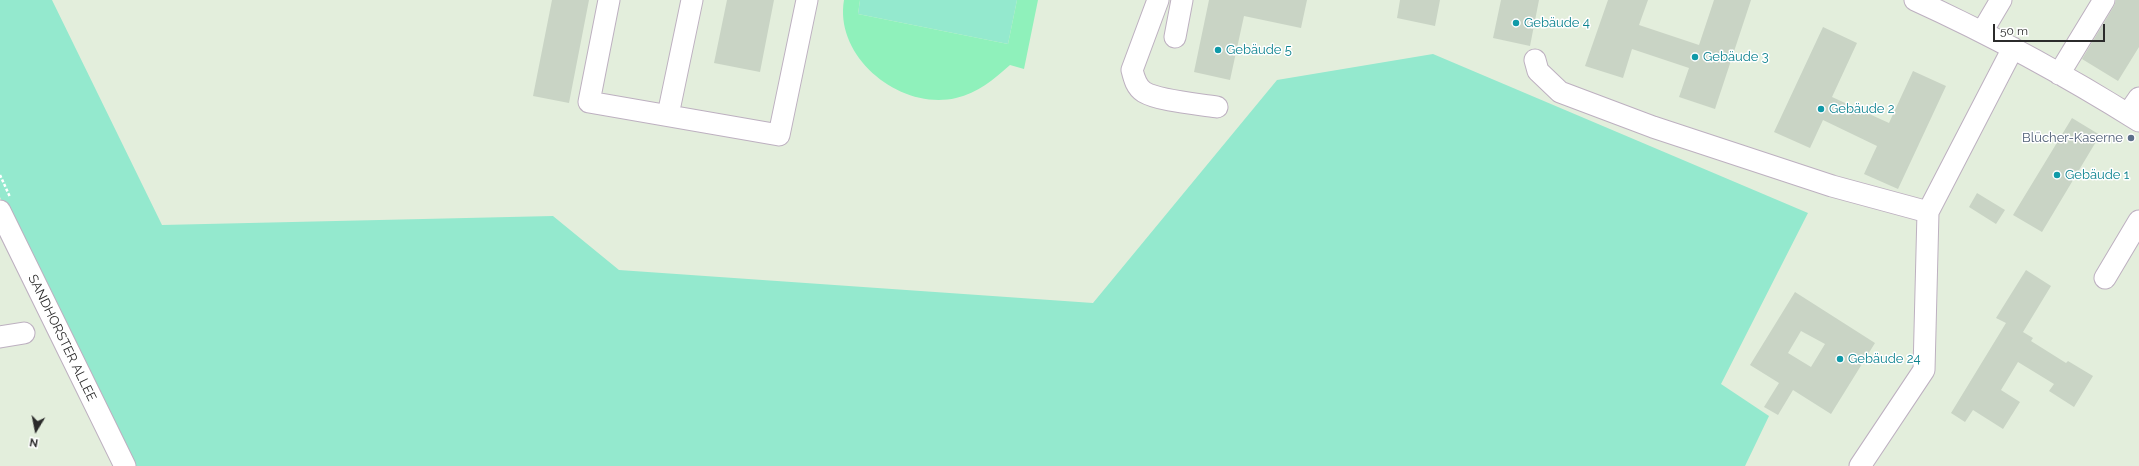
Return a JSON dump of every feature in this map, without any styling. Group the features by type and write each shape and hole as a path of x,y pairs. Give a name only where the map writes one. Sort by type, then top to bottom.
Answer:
{"street":[{"path":"609,0 589,102 779,135 807,0"},
{"path":"668,115 692,0"},
{"path":"1158,0 1132,70 1135,81 1142,91 1154,96 1217,107"},
{"path":"1175,37 1182,0"},
{"path":"1915,0 1982,32 2059,74 2130,109"},
{"path":"1982,32 2001,0"},
{"path":"2059,74 2104,0"},
{"path":"1860,466 1924,370 1928,212 2013,48"},
{"path":"1535,60 1538,71 1560,92 1653,127 1810,178 1928,212"},
{"name":"SANDHORSTER ALLEE","path":"0,211 125,466"},
{"path":"2105,278 2139,221"},
{"path":"0,337 24,333"}],"shaded area":[{"path":"0,0 52,0 162,225 553,216 619,270 1093,303 1277,80 1433,54 1808,213 1721,384 1769,416 1745,466 125,466 58,325 0,197"},
{"path":"860,0 1017,0 1008,44 858,14"}],"green space":[{"path":"844,0 860,0 858,14 1008,44 1017,0 1038,0 1024,69 1010,65 991,81 971,93 956,98 935,100 914,96 894,88 876,76 861,60 850,42 844,21"}],"building":[{"path":"552,0 589,0 569,103 533,96"},
{"path":"727,0 774,0 760,72 714,63"},
{"name":"Gebäude 5","path":"1209,0 1307,0 1301,28 1244,16 1230,80 1194,72"},
{"path":"1400,0 1440,0 1435,26 1397,18"},
{"name":"Gebäude 4","path":"1501,0 1539,0 1530,46 1493,38"},
{"name":"Gebäude 3","path":"1608,0 1648,0 1639,25 1699,45 1714,0 1751,0 1715,109 1679,97 1689,68 1632,49 1623,78 1585,66"},
{"path":"2116,0 2139,0 2139,47 2118,81 2082,59 2114,6"},
{"name":"Gebäude 2","path":"1823,27 1857,43 1832,97 1889,123 1913,71 1946,86 1898,189 1864,174 1877,146 1823,120 1810,148 1774,132"},
{"name":"Gebäude 1","path":"2072,118 2100,135 2042,232 2013,215"},
{"path":"1977,193 2005,210 1996,224 1969,207"},
{"path":"2026,270 2051,286 2023,332 2033,338 2031,341 2066,363 2068,361 2093,376 2074,407 2049,391 2054,384 2018,362 2001,390 2020,402 2003,429 1973,410 1965,422 1951,413 2006,323 1996,318"},
{"name":"Gebäude 24","path":"1795,292 1875,343 1831,414 1793,390 1778,415 1764,407 1779,383 1750,365","holes":["1801,331 1825,344 1811,367 1788,353"]}],"place":[{"name":"Gebäude 4","path":"1516,23"},
{"name":"Gebäude 5","path":"1218,50"},
{"name":"Gebäude 3","path":"1695,57"},
{"name":"Gebäude 2","path":"1821,109"},
{"name":"Blücher-Kaserne","path":"2131,138"},
{"name":"Gebäude 1","path":"2057,175"},
{"name":"Gebäude 24","path":"1840,359"}]}
